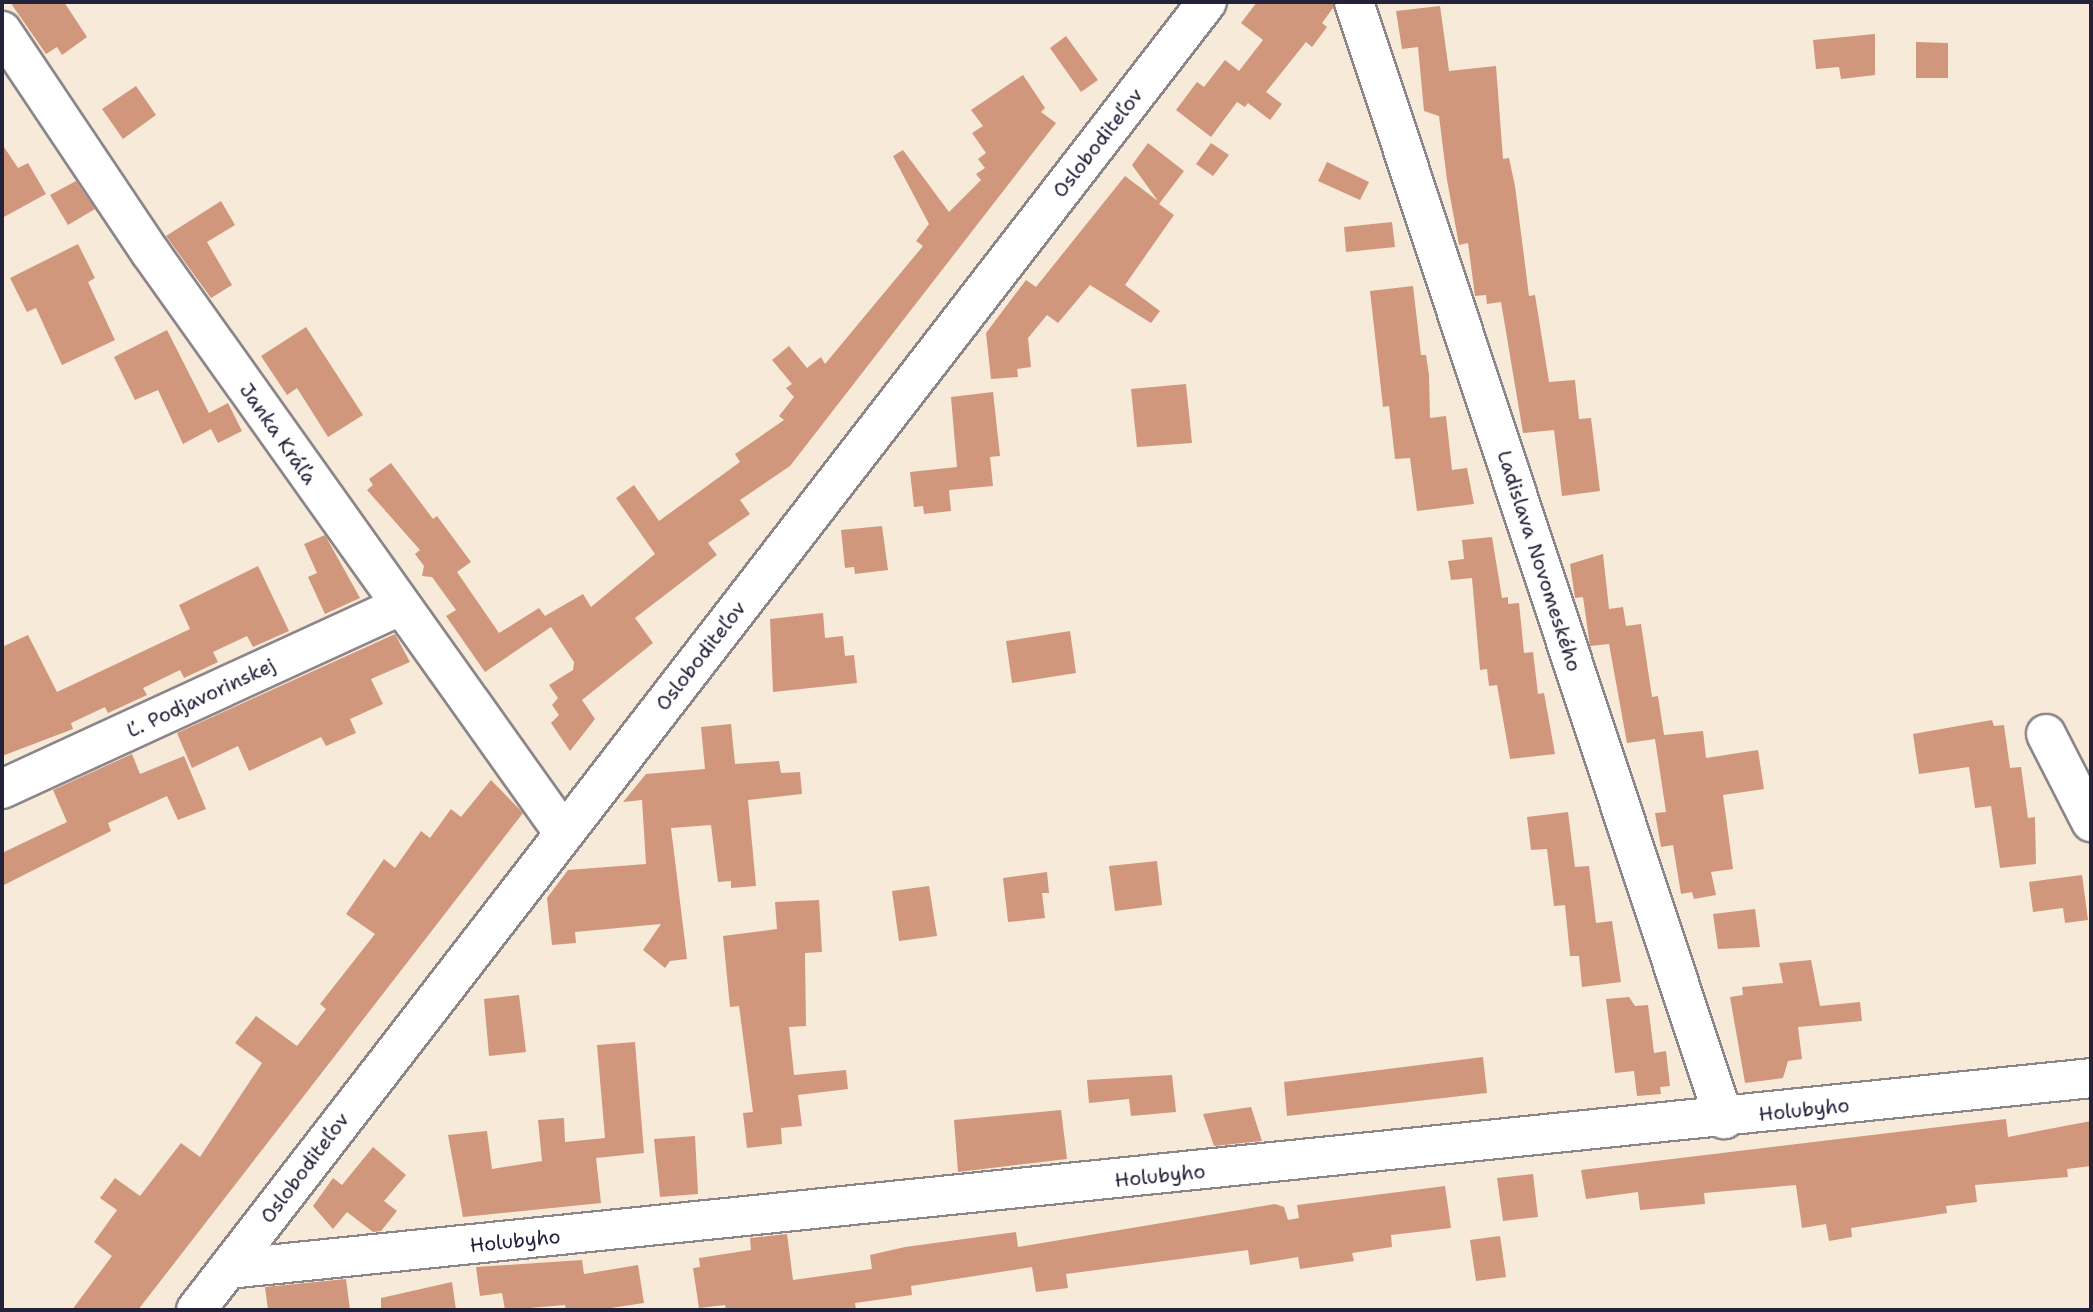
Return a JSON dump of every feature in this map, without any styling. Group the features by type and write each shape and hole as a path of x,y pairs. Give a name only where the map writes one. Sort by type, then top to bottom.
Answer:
{"street":[{"name":"Osloboditeľov","path":"196,1310 1207,2"},
{"name":"Ladislava Novomeského","path":"1354,2 1724,1119"},
{"name":"Janka Kráľa","path":"2,31 150,252 399,606 563,832"},
{"name":"Ľ. Podjavorinskej","path":"2,789 399,606"},
{"path":"2046,734 2091,822"},
{"name":"Holubyho","path":"228,1269 1724,1119 2091,1078"}],"building":[{"path":"10,2 64,2 87,37 62,55 57,47 46,54"},
{"path":"1257,2 1333,2 1333,8 1322,23 1327,27 1312,47 1306,42 1266,92 1282,104 1270,120 1248,103 1245,107 1237,102 1211,137 1176,110 1197,82 1204,87 1225,60 1239,71 1263,40 1241,23"},
{"path":"1440,6 1449,71 1496,66 1503,159 1509,158 1515,186 1529,296 1535,295 1549,382 1575,380 1579,419 1591,418 1600,491 1562,496 1554,430 1523,433 1501,302 1487,304 1486,295 1475,296 1468,243 1459,245 1439,116 1424,111 1418,47 1402,49 1396,11"},
{"path":"1875,34 1875,75 1841,79 1839,67 1816,69 1813,40"},
{"path":"1066,36 1098,80 1081,92 1050,48"},
{"path":"1916,42 1948,43 1948,78 1916,78"},
{"path":"1023,75 1045,108 1041,112 1056,123 790,466 740,500 750,514 708,543 717,555 635,618 653,643 582,700 595,719 570,751 551,723 559,715 552,705 558,698 549,685 573,670 574,662 551,627 485,672 446,616 456,610 432,577 422,576 424,566 415,554 420,550 367,490 373,485 369,479 391,463 433,519 437,516 471,562 457,572 499,633 539,608 545,616 583,594 591,607 655,554 616,498 634,485 659,521 740,462 735,454 784,420 779,416 794,397 786,388 792,384 772,360 789,346 807,368 821,357 825,364 923,246 916,241 929,224 893,156 903,150 949,212 981,180 976,174 985,168 978,159 986,153 972,133 983,126 971,110"},
{"path":"136,86 156,115 123,139 102,109"},
{"path":"1148,143 1184,171 1159,204 1174,215 1125,285 1160,311 1151,323 1090,285 1058,323 1047,315 1028,338 1031,367 1017,369 1018,377 991,379 986,333 1026,280 1036,287 1125,176 1158,201 1132,165"},
{"path":"1211,143 1229,155 1213,176 1196,164"},
{"path":"2,144 18,168 28,163 46,194 2,218"},
{"path":"1327,162 1369,182 1360,200 1318,181"},
{"path":"76,181 95,209 68,225 50,195"},
{"path":"221,201 235,225 207,242 232,285 211,298 166,236"},
{"path":"1392,222 1395,247 1346,252 1344,227"},
{"path":"78,244 95,278 88,282 115,340 62,365 36,308 27,312 10,278"},
{"path":"1413,286 1421,355 1426,355 1429,375 1430,418 1446,416 1452,470 1467,468 1474,504 1417,511 1410,458 1395,459 1389,406 1383,407 1370,291"},
{"path":"306,327 363,415 328,437 297,388 287,395 261,356"},
{"path":"167,330 209,413 228,403 242,431 218,443 211,429 183,444 158,390 135,400 114,357"},
{"path":"1186,384 1192,443 1137,447 1131,389"},
{"path":"993,392 1000,456 990,457 993,486 949,490 951,511 924,514 923,506 914,507 910,472 957,467 951,397"},
{"path":"882,526 888,570 855,574 854,567 845,568 841,530"},
{"path":"325,535 360,598 325,614 308,577 317,573 304,544"},
{"path":"1492,537 1502,598 1508,597 1508,604 1519,603 1524,653 1533,652 1538,694 1544,693 1555,754 1510,759 1497,685 1489,686 1487,669 1480,670 1472,578 1451,580 1448,561 1464,559 1462,540"},
{"path":"1603,554 1609,609 1623,607 1626,626 1641,624 1652,697 1658,696 1664,735 1703,731 1706,758 1758,750 1764,789 1723,795 1733,869 1711,872 1716,895 1694,899 1692,892 1681,894 1673,845 1661,847 1655,813 1666,812 1655,739 1627,743 1609,644 1590,646 1583,597 1575,598 1570,564"},
{"path":"258,566 289,631 253,647 247,636 213,652 218,662 184,678 180,670 143,688 147,695 108,713 105,707 71,723 73,729 2,756 2,647 28,635 57,692 190,629 179,605"},
{"path":"823,613 825,638 843,636 845,656 854,655 857,683 773,692 770,619"},
{"path":"1070,631 1076,673 1012,683 1006,641"},
{"path":"395,634 410,662 371,679 383,704 350,719 356,733 326,746 321,737 249,771 238,746 192,768 177,733"},
{"path":"1992,720 1994,726 2004,725 2010,768 2021,767 2028,818 2035,817 2036,864 2000,868 1991,806 1975,808 1969,767 1919,774 1913,734"},
{"path":"731,724 735,764 779,761 781,773 800,772 802,794 748,800 756,886 731,888 731,881 718,882 711,825 671,828 687,959 670,961 665,968 643,950 661,924 575,932 576,943 552,945 547,898 568,870 646,864 642,800 623,802 646,774 705,769 701,727"},
{"path":"132,754 140,774 184,756 206,809 178,820 167,796 108,823 111,831 2,886 2,853 67,822 53,790"},
{"path":"491,780 523,813 138,1310 72,1310 112,1256 94,1242 117,1210 100,1198 115,1178 140,1196 181,1143 200,1157 262,1063 235,1043 256,1016 297,1046 326,1009 320,1004 375,934 346,914 384,859 395,868 421,831 430,838 451,809 461,817"},
{"path":"1568,812 1575,867 1589,866 1596,923 1612,921 1621,982 1582,987 1579,956 1570,956 1565,905 1554,906 1547,849 1531,850 1527,817"},
{"path":"1157,861 1162,905 1115,911 1109,866"},
{"path":"1047,872 1049,893 1042,893 1045,918 1008,922 1003,878"},
{"path":"2082,875 2088,920 2065,923 2063,908 2033,912 2029,882"},
{"path":"929,886 937,936 899,941 892,891"},
{"path":"819,900 822,952 805,953 806,1026 789,1027 794,1075 846,1070 848,1089 798,1095 802,1126 781,1128 782,1144 747,1148 743,1113 753,1112 739,1006 730,1007 723,936 777,929 775,902"},
{"path":"1755,909 1760,947 1718,949 1713,914"},
{"path":"1811,960 1820,1006 1860,1002 1862,1021 1798,1027 1802,1059 1788,1061 1783,1078 1745,1083 1730,997 1743,995 1742,987 1783,983 1779,963"},
{"path":"519,995 526,1052 489,1056 484,999"},
{"path":"1629,997 1635,1006 1648,1005 1654,1053 1666,1051 1670,1086 1660,1087 1661,1094 1637,1096 1634,1071 1615,1073 1606,999"},
{"path":"635,1042 644,1153 596,1158 601,1203 463,1217 448,1135 487,1131 492,1169 542,1161 538,1120 564,1118 565,1142 605,1138 597,1045"},
{"path":"1483,1057 1487,1093 1287,1116 1284,1082"},
{"path":"1172,1075 1176,1112 1131,1116 1129,1099 1089,1103 1087,1080"},
{"path":"1251,1107 1262,1141 1214,1146 1203,1114"},
{"path":"1061,1110 1067,1159 958,1172 954,1120"},
{"path":"2006,1119 2008,1137 2091,1121 2091,1166 2067,1169 2068,1177 1975,1185 1977,1202 1946,1206 1947,1213 1851,1228 1852,1237 1829,1241 1826,1224 1802,1228 1796,1185 1704,1193 1705,1204 1640,1210 1638,1192 1586,1199 1581,1170"},
{"path":"695,1136 698,1194 660,1197 654,1139"},
{"path":"373,1147 406,1175 384,1201 397,1211 381,1231 373,1232 347,1212 333,1229 313,1206 333,1178 342,1185"},
{"path":"1533,1174 1538,1217 1503,1221 1497,1178"},
{"path":"1445,1186 1451,1228 1391,1235 1392,1247 1352,1253 1354,1261 1300,1269 1298,1257 1250,1265 1248,1250 1066,1274 1068,1288 1036,1292 1032,1267 911,1286 912,1295 855,1303 856,1310 726,1310 725,1305 699,1308 693,1268 700,1267 699,1258 751,1250 750,1238 787,1234 793,1280 872,1269 870,1255 905,1247 1016,1232 1018,1247 1275,1204 1284,1207 1288,1220 1299,1218 1297,1205"},
{"path":"1500,1236 1506,1277 1476,1281 1470,1240"},
{"path":"582,1260 584,1274 638,1265 644,1303 597,1310 566,1310 565,1305 505,1310 502,1293 480,1296 476,1267"},
{"path":"346,1279 350,1310 268,1310 265,1287"},
{"path":"452,1282 456,1310 381,1310 381,1298"}]}
